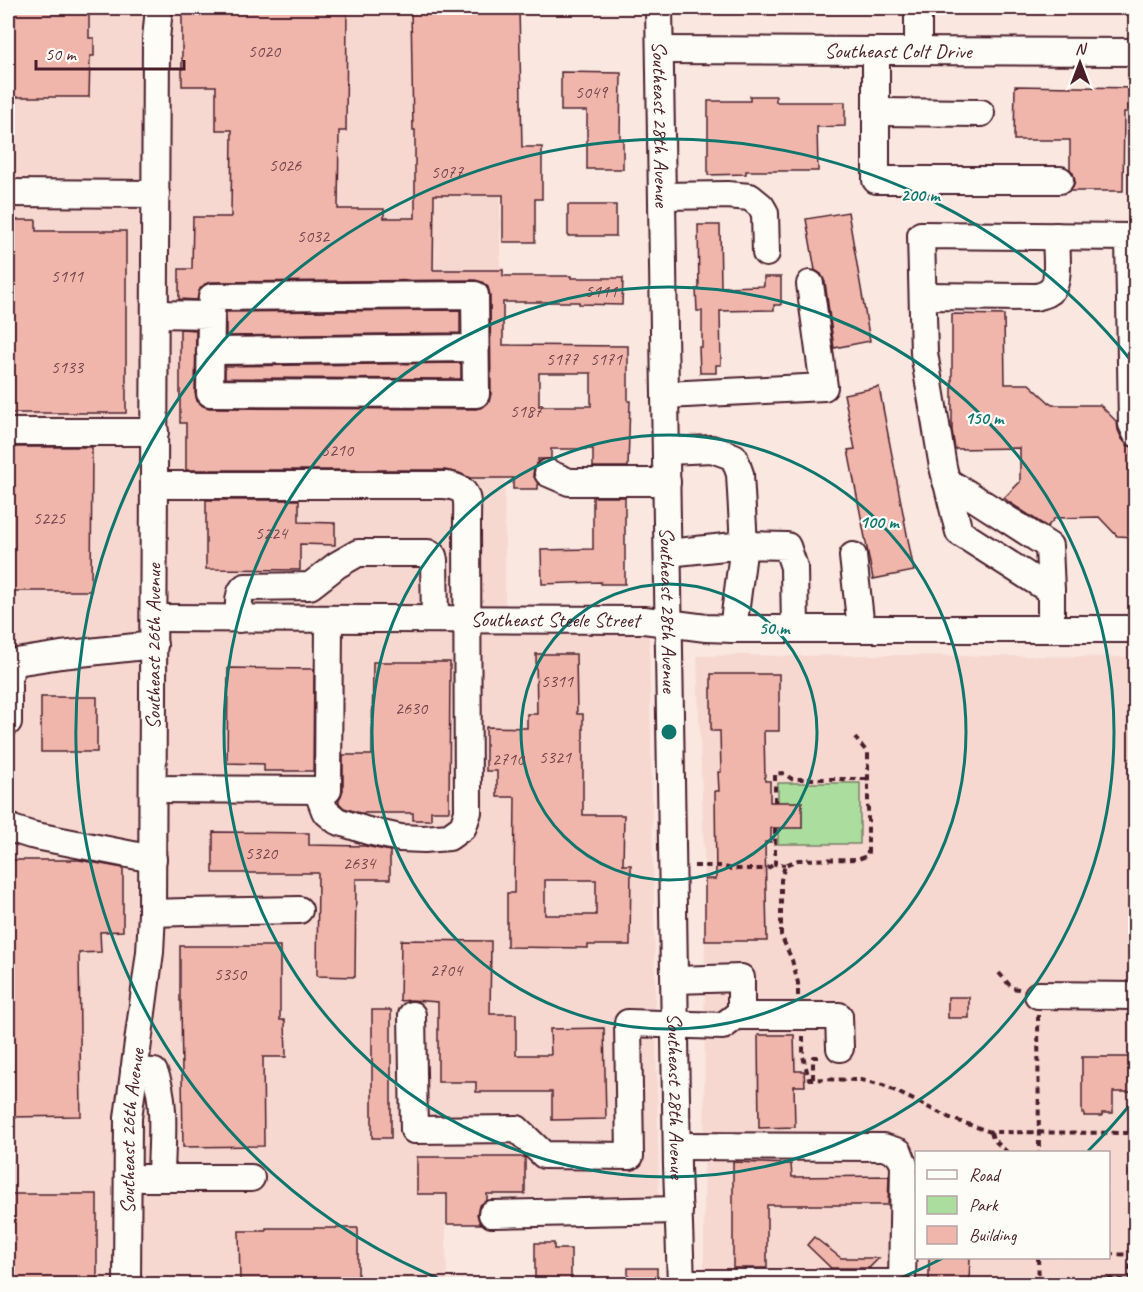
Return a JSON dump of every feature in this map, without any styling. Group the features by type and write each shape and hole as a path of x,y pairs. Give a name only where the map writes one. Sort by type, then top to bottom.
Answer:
{"street":[{"name":"Southeast 26th Avenue","path":"127,1284 128,1118 150,952 152,914 156,39 159,8"},
{"name":"Southeast 28th Avenue","path":"659,8 681,1284"},
{"path":"918,8 918,51"},
{"name":"Southeast Colt Drive","path":"660,50 1136,52"},
{"path":"876,51 876,180 1060,180"},
{"path":"876,112 981,113"},
{"path":"8,193 156,194"},
{"path":"663,196 750,197 761,206 765,213 766,253"},
{"path":"1051,591 959,532 943,467 924,352 921,235 1130,237 1132,424 1136,433"},
{"path":"923,296 1035,297 1045,295 1056,281 1056,236"},
{"path":"666,395 824,387 810,284"},
{"path":"475,295 475,348 476,394 210,393 212,297 475,295"},
{"path":"156,314 211,315"},
{"path":"210,351 475,348"},
{"path":"8,432 155,432"},
{"path":"667,451 712,449 734,457 740,474 744,545 734,629"},
{"path":"548,472 569,482 667,482"},
{"path":"946,481 1049,546 1051,629"},
{"path":"155,485 445,485 457,486 467,498 468,812 463,827 449,837 424,839 400,838 368,831 337,820 324,811 317,790"},
{"path":"668,553 744,545 787,546 794,567 795,629"},
{"path":"239,618 240,594 245,587 310,586 358,553 428,553 433,556 434,560 435,620"},
{"path":"853,556 861,629"},
{"name":"Southeast Steele Street","path":"154,618 644,621 734,629 1136,629"},
{"path":"153,789 328,790 329,619"},
{"path":"8,722 8,676 16,662 154,645"},
{"path":"8,826 31,835 153,860"},
{"path":"152,914 298,910"},
{"path":"675,980 741,978 741,1016"},
{"path":"1038,994 1136,996"},
{"path":"412,1015 414,1130 517,1129 544,1155 630,1156 628,1023 723,1026 736,1016 839,1016 832,1052"},
{"path":"134,1071 154,1072 158,1081 162,1111 161,1178"},
{"path":"677,1146 883,1147 899,1152 904,1165 902,1283 681,1284"},
{"path":"128,1178 251,1178"},
{"path":"492,1214 679,1210"}],"path":[{"path":"673,867 722,866 731,869 766,869 776,864 785,865 798,860 804,862 858,860 867,856 868,753 855,738"},
{"path":"775,802 775,774 783,773 792,779 868,779"},
{"path":"775,828 776,864"},
{"path":"785,865 781,880 781,935 792,960 798,983 798,1009 803,1025 804,1056 809,1079 861,1080 883,1085 950,1118 991,1132 1133,1134"},
{"path":"1038,994 1039,1151"},
{"path":"813,1079 813,1057 832,1052"},
{"path":"1038,1259 1037,1283 1112,1279 1133,1281 1130,1212 1133,1134 1131,1103 1136,1103"},
{"path":"991,1132 993,1139 1005,1151"},
{"path":"1130,1212 1136,1220"},
{"path":"1110,1254 1133,1255"}],"shaded area":[{"path":"8,8 519,8 522,128 500,129 500,266 504,267 505,618 649,632 659,1196 445,1199 447,1284 8,1284"},
{"path":"697,656 1135,657 1135,1284 704,1284 705,879"}],"green space":[{"path":"778,783 860,783 860,844 778,844"},
{"path":"1112,1279 1135,1281 1135,1284 1035,1284 1039,1281"}],"building":[{"path":"8,8 89,8 89,38 94,38 94,56 90,56 89,97 8,97"},
{"path":"184,8 347,8 346,131 339,131 338,209 384,209 384,218 415,218 411,8 519,8 522,147 542,147 542,199 535,199 535,242 503,242 503,195 434,195 433,270 503,270 503,276 623,278 622,305 579,304 579,302 503,302 503,345 628,346 628,401 630,401 628,467 593,467 593,449 551,449 551,459 538,459 534,468 533,475 538,489 513,489 513,478 470,478 445,470 186,470 186,423 180,423 180,329 196,330 195,393 197,401 209,408 476,409 489,402 491,394 490,295 488,287 482,282 475,280 212,282 200,289 197,300 179,299 179,269 192,269 193,217 231,217 232,130 216,130 216,86 182,86","holes":["539,373 591,373 591,406 539,406"]},
{"path":"561,72 621,73 620,139 623,139 623,169 587,169 587,111 561,111"},
{"path":"1015,86 1136,88 1136,112 1124,112 1123,191 1070,191 1075,181 1070,169 1070,140 1014,140"},
{"path":"750,96 776,96 776,102 845,102 845,126 817,127 818,171 746,171 746,174 708,175 708,101 750,101"},
{"path":"568,205 616,205 616,236 568,236"},
{"path":"848,212 870,341 834,348 825,282 821,274 815,270 806,219"},
{"path":"8,220 36,220 36,231 126,231 126,413 8,413"},
{"path":"698,225 720,225 721,287 764,286 764,277 781,277 781,305 774,305 774,310 720,311 721,365 716,365 716,373 700,373 699,347 702,347 702,311 697,311 696,289 699,289"},
{"path":"460,310 460,333 226,336 226,312"},
{"path":"952,314 1004,315 1005,384 1029,384 1052,405 1100,405 1117,422 1122,439 1132,447 1132,489 1136,489 1136,537 1117,536 1099,517 1055,518 1047,527 1004,498 1020,482 1020,448 955,449 952,430"},
{"path":"461,363 461,379 225,378 225,366"},
{"path":"879,387 914,571 873,579 848,450 855,449 844,394"},
{"path":"8,447 92,447 91,591 8,591"},
{"path":"593,497 625,497 625,584 601,584 601,582 542,584 541,550 593,549"},
{"path":"206,500 299,500 299,522 335,523 335,545 300,544 300,570 206,569"},
{"path":"536,654 576,654 577,714 583,714 583,815 624,815 623,865 631,865 630,945 588,945 588,948 507,947 507,893 514,893 515,797 497,797 497,771 486,771 486,727 527,728 527,714 537,714","holes":["545,880 596,880 596,915 545,915"]},
{"path":"373,662 450,662 449,811 431,811 431,820 413,820 413,813 360,813 344,808 339,803 343,790 343,755 372,755"},
{"path":"228,668 314,669 313,771 264,771 264,764 227,763"},
{"path":"711,674 779,674 779,731 764,731 765,781 770,781 770,802 802,802 802,828 771,828 771,842 765,842 767,941 705,941 705,879 716,879 715,791 719,791 718,772 721,772 720,731 711,731"},
{"path":"41,697 97,697 97,752 41,752"},
{"path":"213,832 309,833 309,845 365,846 390,851 390,879 356,879 355,977 317,976 318,873 213,873"},
{"path":"8,860 79,860 123,868 123,931 100,932 101,952 79,953 81,1116 8,1117"},
{"path":"401,940 491,941 490,1014 516,1014 516,1055 551,1055 550,1029 604,1028 606,1119 552,1120 552,1092 476,1092 476,1082 438,1082 438,1002 400,1001"},
{"path":"180,946 280,946 280,1020 285,1020 286,1057 263,1057 264,1146 183,1147"},
{"path":"948,997 969,997 969,1018 948,1018"},
{"path":"372,1010 391,1010 391,1138 372,1138"},
{"path":"758,1035 794,1035 795,1071 804,1071 805,1086 794,1086 795,1127 759,1128"},
{"path":"1082,1057 1136,1057 1136,1092 1113,1092 1113,1113 1102,1113 1102,1116 1084,1116 1082,1113"},
{"path":"417,1157 525,1157 525,1194 487,1194 487,1200 479,1206 477,1214 481,1224 447,1224 447,1194 417,1194"},
{"path":"733,1162 791,1164 792,1177 889,1176 888,1205 767,1205 767,1268 733,1268"},
{"path":"8,1194 97,1194 97,1284 8,1284"},
{"path":"266,1228 358,1228 358,1284 240,1284 239,1231 266,1231"},
{"path":"814,1237 841,1258 879,1258 869,1268 831,1268 807,1245"},
{"path":"535,1243 554,1243 554,1249 571,1249 571,1281 535,1280"},
{"path":"929,1259 970,1259 969,1284 929,1284"},
{"path":"628,1268 657,1268 657,1284 628,1284"}]}
